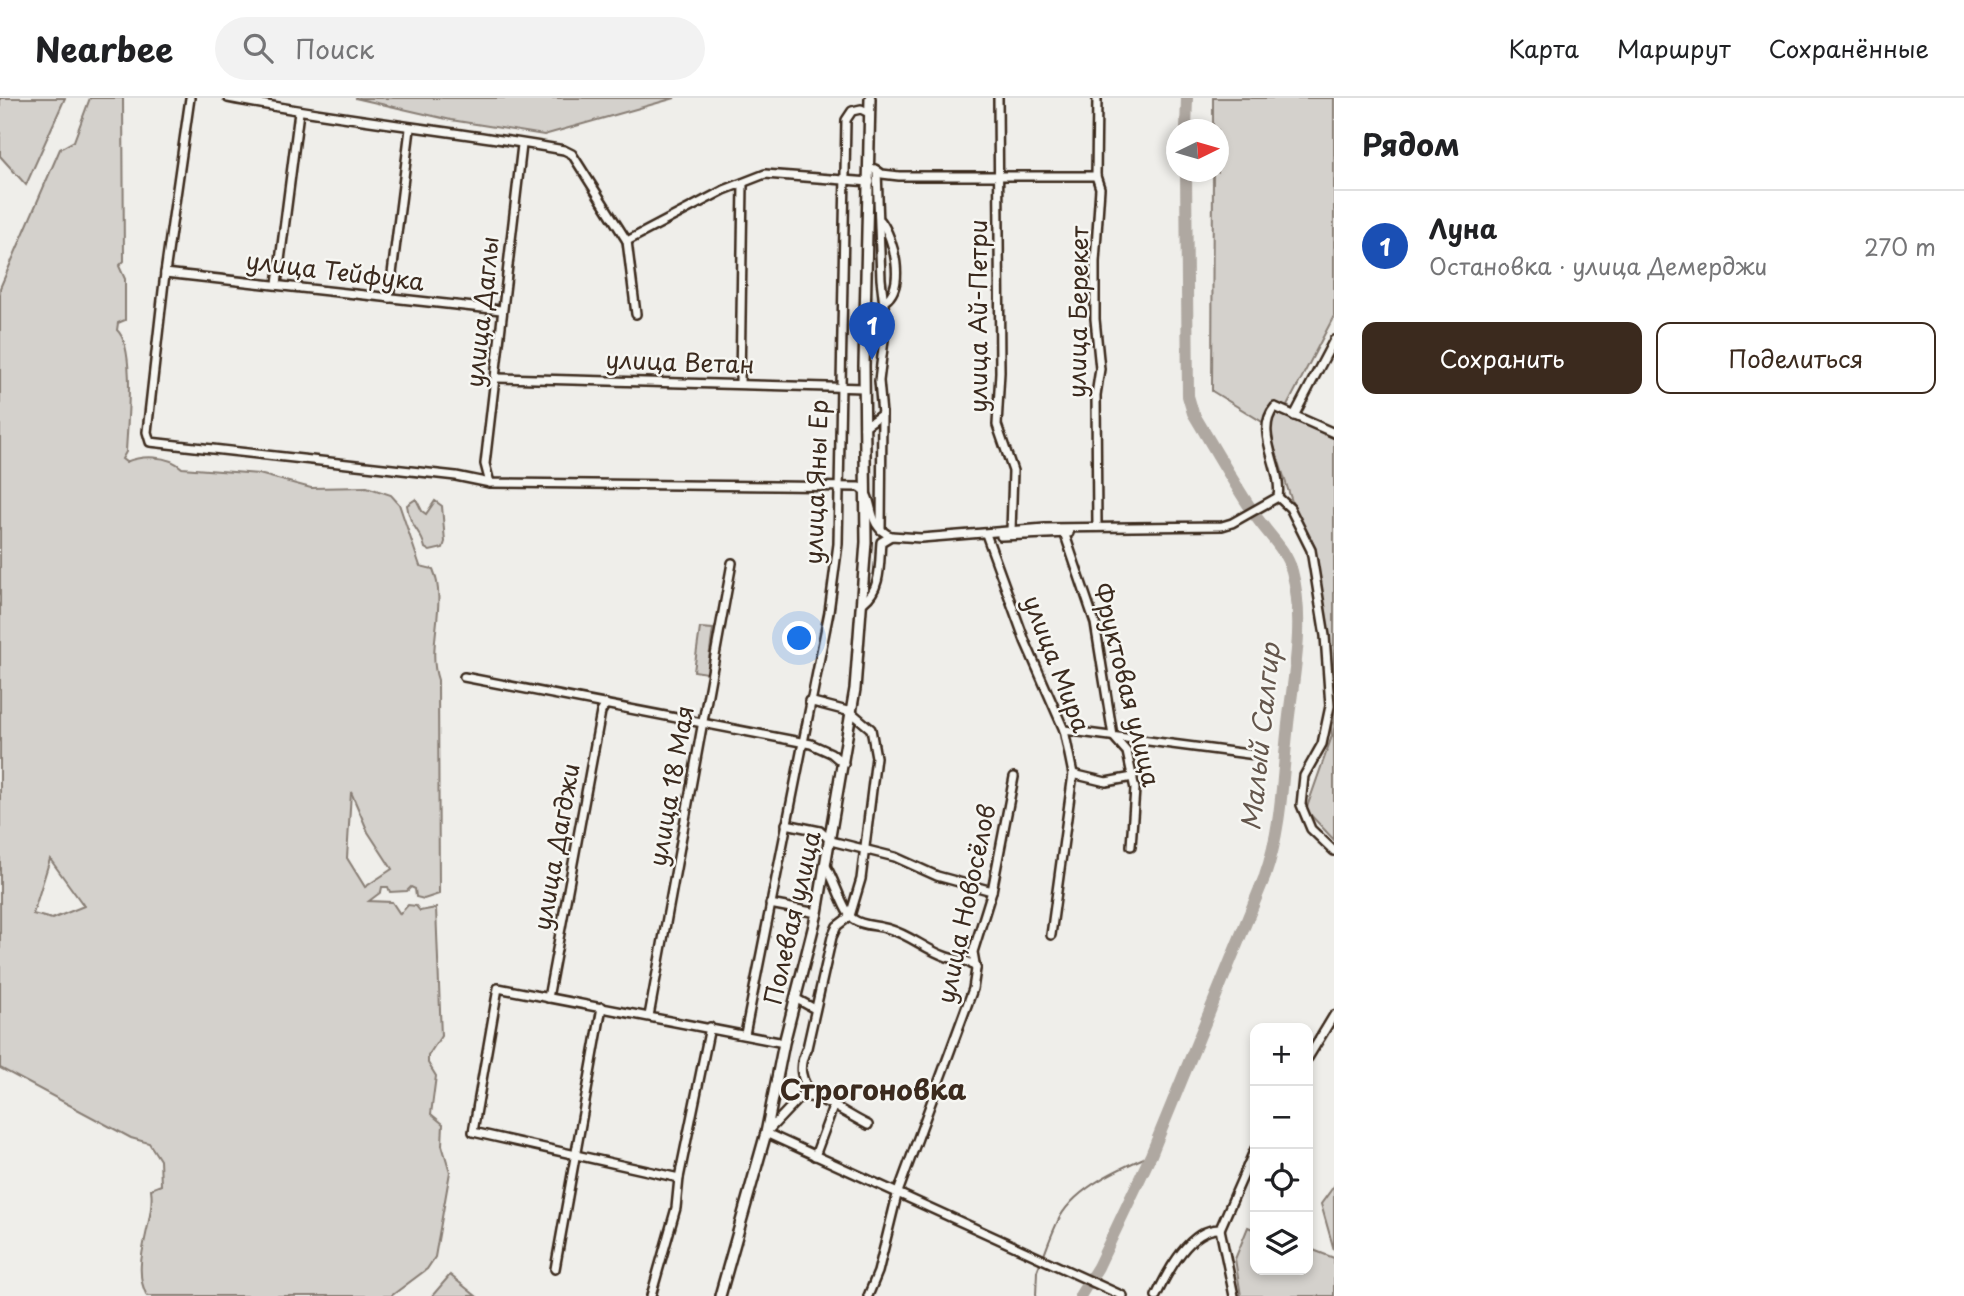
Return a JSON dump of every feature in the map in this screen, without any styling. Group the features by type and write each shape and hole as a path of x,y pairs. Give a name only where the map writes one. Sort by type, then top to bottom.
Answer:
{"main road":[{"name":"Полевая улица","path":"720,1296 766,1133 784,1043 817,914 851,712 864,601 866,542 864,388 870,98"}],"street":[{"path":"190,98 165,273 147,432 150,442 456,476 490,483 841,487 865,491 875,524 880,530 891,536 921,538 1097,527 1222,526 1278,497"},
{"path":"228,98 410,129 464,133 522,145 564,150 572,154 627,241 636,314"},
{"name":"улица Ай-Петри","path":"998,98 1000,372 997,425 1013,471 1011,531"},
{"name":"улица Берекет","path":"1097,98 1096,176 1100,188 1095,285 1100,369 1096,395 1097,527"},
{"name":"улица Яны Ер","path":"745,1034 809,701 829,612 841,487 840,386 847,179 846,120 852,111 869,113"},
{"path":"277,284 299,112"},
{"path":"389,298 410,129"},
{"name":"улица Даглы","path":"490,483 485,464 522,145"},
{"path":"870,163 877,171 899,176 1096,176"},
{"path":"864,601 877,586 880,542 882,414 879,381 885,301 881,279 877,171"},
{"path":"627,241 765,174 870,182"},
{"path":"740,384 743,183"},
{"path":"880,221 895,248 894,288 885,301"},
{"name":"улица Тейфука","path":"165,273 501,310"},
{"path":"1294,416 1334,340"},
{"name":"улица Ветан","path":"496,377 864,388"},
{"path":"1278,497 1280,485 1267,436 1269,414 1275,407 1334,433"},
{"path":"864,427 882,414"},
{"path":"1278,497 1290,508 1311,550 1325,636 1329,706 1322,744 1304,776 1301,805 1311,829 1334,850"},
{"path":"986,534 1065,535 1078,528"},
{"name":"улица Мира","path":"986,534 1026,641 1064,730 1073,774 1051,935"},
{"name":"Фруктовая улица","path":"1065,535 1095,623 1113,737 1127,752 1133,777 1135,789 1131,846"},
{"path":"880,542 891,536"},
{"name":"улица 18 Мая","path":"649,1016 732,563"},
{"path":"464,677 802,743 821,748 844,764"},
{"path":"809,701 851,712 871,729 876,757 869,834 864,849 861,879 850,916 838,926 832,937 813,1007 807,1048 799,1068 813,1097"},
{"name":"улица Дагджи","path":"548,998 601,712 606,704"},
{"path":"1064,730 1256,755"},
{"path":"1073,774 1106,782 1133,777"},
{"name":"улица Новосёлов","path":"869,1296 878,1272 897,1195 973,989 976,969 973,952 992,891 1014,777"},
{"path":"786,824 820,831 831,841 895,858 937,876 992,891"},
{"path":"826,866 850,916 858,923 904,934 927,949 950,958 966,959 976,969"},
{"path":"770,904 817,914"},
{"path":"966,959 973,952"},
{"path":"679,1178 473,1132 498,988 784,1043"},
{"path":"795,999 813,1007"},
{"path":"555,1269 602,1007"},
{"path":"1313,1050 1334,1015"},
{"path":"651,1296 676,1208 679,1178 710,1027"},
{"path":"869,1125 813,1097 801,1096 766,1133 1123,1296"},
{"path":"815,1156 833,1107"},
{"path":"1234,1296 1232,1275 1220,1229 1250,1158"},
{"path":"1156,1296 1196,1236 1209,1228 1220,1229"}],"shaded area":[{"path":"0,98 65,98 26,185 0,156"},
{"path":"90,98 123,98 124,261 119,266 125,279 125,320 118,323 117,330 127,353 129,388 126,452 122,459 126,462 155,458 170,461 182,468 259,474 311,488 367,487 391,495 399,504 420,566 433,569 437,582 438,611 434,653 438,680 439,894 424,899 416,897 415,889 411,887 407,891 390,892 388,887 382,887 381,892 369,901 392,902 400,914 408,905 416,906 420,911 436,908 441,1036 428,1056 428,1063 436,1076 431,1114 443,1124 442,1145 450,1172 435,1257 427,1269 391,1296 147,1296 142,1283 142,1257 152,1202 151,1189 161,1185 160,1160 149,1143 131,1138 0,1068 0,288 60,149 74,141","holes":["351,792 368,832 392,869 365,887 347,858","50,859 84,906 52,919 33,914"]},
{"path":"355,98 675,98 544,135 451,120"},
{"path":"1213,98 1334,98 1334,316 1287,406 1334,433 1334,840 1306,810 1332,736 1312,563 1267,425 1212,391 1213,182 1229,182 1229,119 1213,119"},
{"path":"416,499 426,514 435,501 442,506 445,542 443,548 430,551 425,548 407,505"},
{"path":"700,628 713,629 707,673 694,671"},
{"path":"1334,1186 1334,1250 1321,1204"},
{"path":"1248,1227 1250,1275 1313,1275 1313,1250 1334,1258 1334,1296 1241,1296 1235,1259"},
{"path":"450,1275 476,1296 432,1296"}],"waterway":[{"name":"Малый Салгир","path":"1186,119 1187,98"},
{"name":"Малый Салгир","path":"1080,1296 1098,1267 1151,1155 1265,876 1279,814 1296,657 1298,605 1289,563 1232,479 1193,413 1188,396 1186,182"},
{"path":"1043,1258 1060,1217 1077,1196 1113,1172 1151,1155"},
{"path":"1036,1296 1040,1263"}],"place":[{"name":"Луна","path":"872,360"}],"district":[{"name":"Строгоновка","path":"873,1090"}]}
